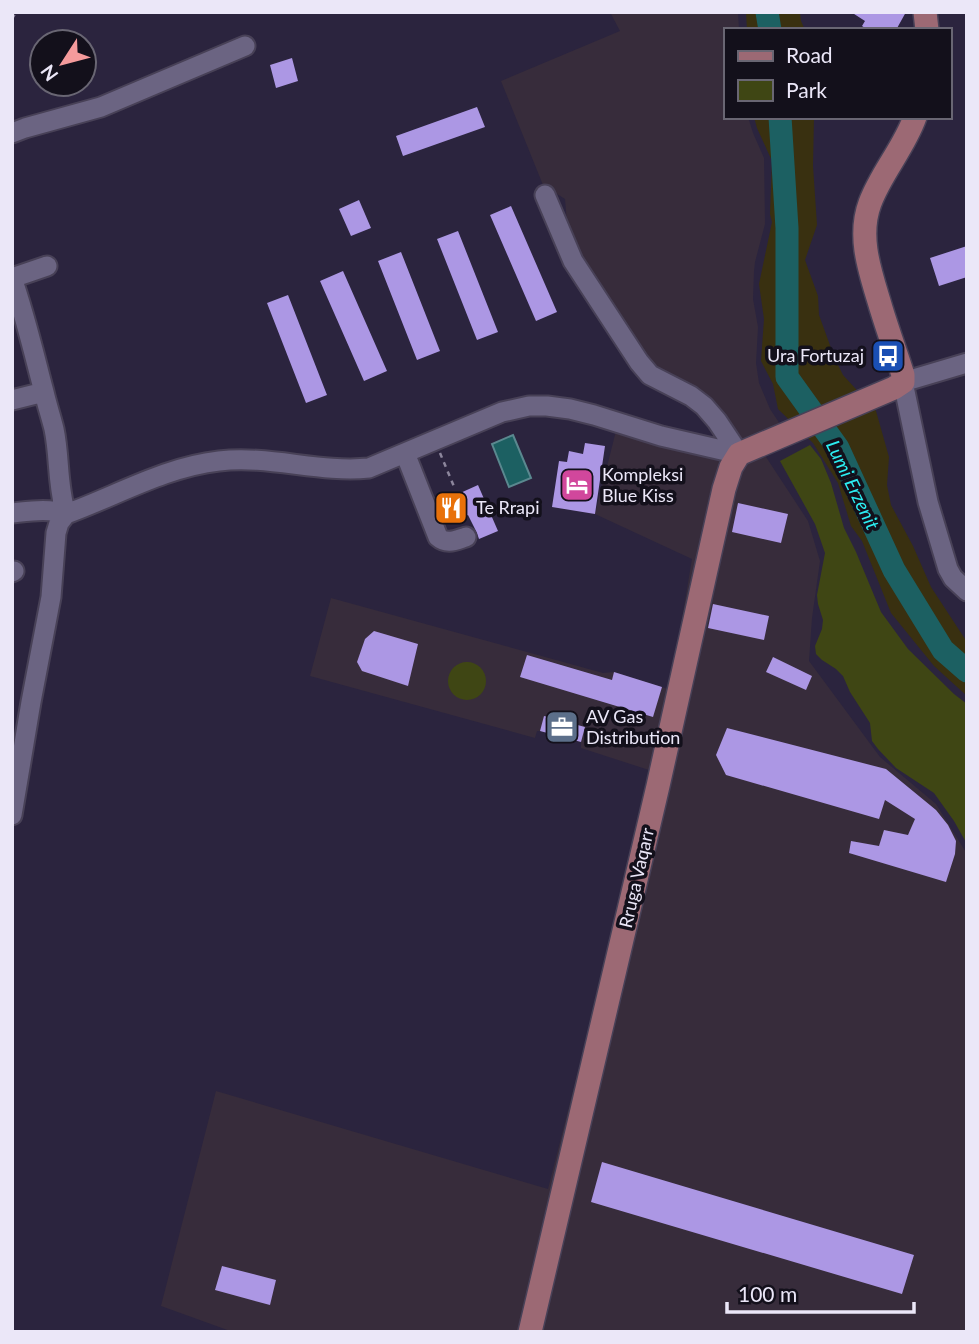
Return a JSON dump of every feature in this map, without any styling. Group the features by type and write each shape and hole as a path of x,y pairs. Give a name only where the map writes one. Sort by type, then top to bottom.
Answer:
{"main road":[{"path":"739,454 899,385 903,375 870,274 865,220 878,186 914,119"},
{"name":"Rruga Vaqarr","path":"530,1332 658,786 724,489 731,467 739,454"}],"street":[{"path":"12,133 101,107 246,46"},
{"path":"545,195 573,261 639,362 650,374 704,406 739,454"},
{"path":"47,266 12,278 54,430 62,502 66,514"},
{"path":"967,363 899,385 948,569 967,591"},
{"path":"12,400 44,392"},
{"path":"12,815 51,597 56,533 66,514 149,480 197,464 248,461 351,470 369,468 502,412 529,406 547,406 594,415 661,436 739,454"},
{"path":"405,453 438,537 449,542 467,537"},
{"path":"12,513 43,510 66,514"}],"path":[{"path":"12,19 16,12"},
{"path":"435,441 455,489"}],"shaded area":[{"path":"610,12 738,12 739,28 724,28 724,119 749,119 764,158 765,224 754,271 753,299 758,327 756,363 759,383 780,424 754,435 744,444 726,418 703,394 652,363 601,292 574,247 567,223 565,199 543,185 501,81 620,31"},
{"path":"617,427 720,456 766,457 808,521 820,561 809,661 880,757 936,804 967,854 967,1332 233,1332 161,1306 216,1091 548,1189 630,866 671,685 692,559 595,514"},
{"path":"513,435 531,478 509,487 492,444"},
{"path":"331,598 603,673 614,672 668,689 649,770 581,748 581,742 540,731 537,731 535,738 310,676"}],"green space":[{"path":"810,445 821,459 844,528 881,612 908,649 967,704 967,844 934,793 896,768 878,749 872,741 870,723 843,676 816,654 815,646 823,620 817,595 825,553 815,524 780,461"},
{"path":"467,662 480,668 486,681 480,694 467,700 454,694 448,681 454,668"}],"sand":[{"path":"746,12 800,12 804,28 747,28"},
{"path":"755,119 814,119 813,166 817,225 805,260 818,296 819,315 843,375 876,411 889,457 887,485 891,505 931,587 967,642 967,696 934,666 891,613 862,541 851,526 838,483 813,443 778,409 773,384 761,361 764,319 759,284 772,222 772,161"}],"building":[{"path":"851,12 906,12 897,28 865,28 862,26 865,21"},
{"path":"292,58 298,81 276,88 270,65"},
{"path":"477,107 485,127 403,156 396,136"},
{"path":"359,200 371,228 351,236 339,209"},
{"path":"511,206 557,312 536,321 490,215"},
{"path":"458,231 498,332 477,340 437,239"},
{"path":"967,246 967,277 939,286 930,258"},
{"path":"401,252 440,351 417,360 378,261"},
{"path":"343,271 387,371 364,381 320,281"},
{"path":"288,295 327,395 306,403 267,303"},
{"name":"Kompleksi Blue Kiss","path":"585,443 605,446 595,514 552,507 559,461 567,462 569,451 583,454"},
{"path":"478,485 498,531 479,539 468,515 446,524 438,503"},
{"path":"738,503 788,514 781,543 732,532"},
{"path":"713,604 769,616 764,640 708,628"},
{"path":"374,631 418,644 408,686 362,671 357,662 365,639"},
{"path":"527,655 612,680 614,672 662,687 653,717 520,677"},
{"path":"773,657 812,676 806,690 766,672"},
{"path":"544,716 585,727 581,742 540,731"},
{"path":"727,728 886,769 936,810 948,825 956,841 955,854 946,882 849,853 851,841 879,846 884,830 908,835 915,819 885,800 879,819 726,775 716,755"},
{"path":"602,1162 914,1255 902,1294 591,1202"},
{"path":"222,1266 276,1280 270,1305 215,1290"}],"waterway":[{"name":"Lumi Erzenit","path":"767,12 770,28"},
{"name":"Lumi Erzenit","path":"780,119 787,228 787,377 838,448 894,570 943,650 967,671"}],"place":[{"name":"Ura Fortuzaj","path":"888,356"},
{"name":"Kompleksi Blue Kiss","path":"577,485"},
{"name":"Te Rrapi","path":"451,508"},
{"name":"AV Gas Distribution","path":"562,727"}]}
